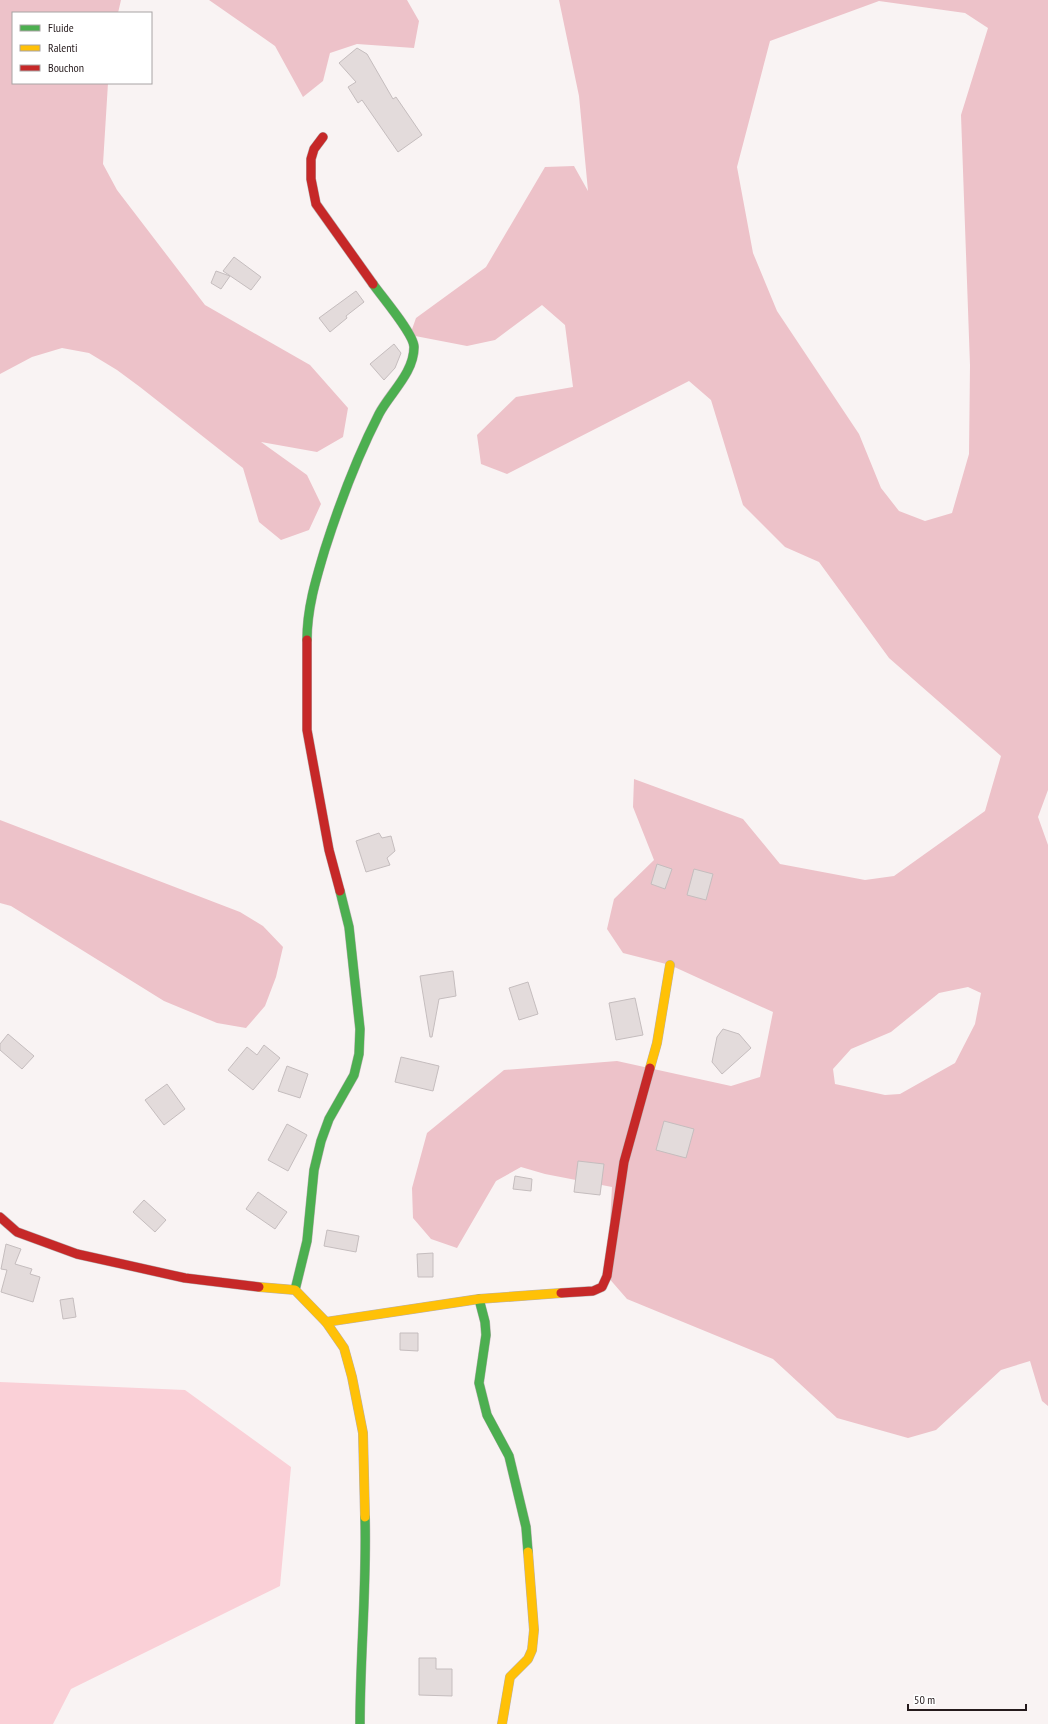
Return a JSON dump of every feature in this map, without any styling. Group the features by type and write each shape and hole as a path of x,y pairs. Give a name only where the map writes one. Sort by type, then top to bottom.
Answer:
{"street":[{"path":"295,1290 307,1241 314,1170 319,1148 329,1119 354,1075 359,1054 360,1029 349,927 329,850 307,730 306,677 308,620 314,586 330,530 351,472 380,412 406,374 413,356 414,346 410,335 316,204 311,188 310,168 312,152 323,137"},
{"path":"326,1322 479,1299 593,1291 602,1287 607,1276 624,1162 657,1043 670,965"},
{"path":"0,1217 17,1232 77,1254 185,1278 218,1283 295,1290 326,1322 344,1348 352,1377 363,1434 366,1553 360,1673 360,1724"},
{"path":"479,1299 485,1322 486,1336 479,1383 487,1415 509,1456 526,1527 534,1630 532,1650 528,1659 510,1677 502,1724"}],"shaded area":[{"path":"0,0 121,0 118,12 12,12 12,84 108,84 103,164 117,190 205,305 310,365 348,408 343,437 317,452 261,442 307,475 321,504 309,530 281,540 259,522 243,468 140,387 117,370 89,353 62,348 32,357 0,374"},
{"path":"209,0 407,0 419,21 414,48 357,44 330,53 323,81 303,97 275,46"},
{"path":"559,0 1048,0 1048,790 1038,817 1048,845 1048,1406 1042,1401 1030,1361 1001,1370 936,1430 908,1438 837,1418 773,1359 627,1299 607,1276 612,1187 545,1174 521,1167 496,1181 457,1248 431,1239 413,1218 412,1188 427,1133 504,1070 617,1061 731,1086 760,1077 773,1012 670,965 623,953 607,929 614,899 654,860 633,807 634,779 743,819 780,864 865,880 894,876 985,811 1001,756 889,658 819,562 785,547 743,505 711,400 689,381 507,474 481,464 477,435 516,397 573,387 565,325 542,305 495,340 467,346 410,335 416,318 486,267 545,167 574,166 588,191 579,96","holes":["879,1 965,13 988,28 961,115 970,365 969,454 952,513 925,521 899,511 881,488 859,434 777,311 753,253 737,167 770,41","968,987 981,993 975,1024 955,1063 900,1094 885,1095 835,1084 833,1069 851,1049 891,1032 939,993"]},
{"path":"0,820 240,912 263,926 283,947 276,977 265,1006 246,1028 217,1023 164,1001 11,906 0,903"},
{"path":"0,1382 185,1390 291,1467 280,1586 71,1689 53,1724 0,1724"}],"building":[{"path":"357,48 367,54 393,99 396,97 422,135 398,152 362,100 358,103 348,87 356,82 339,63"},
{"path":"234,257 261,277 251,290 223,271"},
{"path":"216,271 230,276 221,289 211,283"},
{"path":"356,291 364,302 346,316 347,318 330,332 319,318"},
{"path":"394,344 401,353 395,368 384,380 370,364"},
{"path":"379,833 382,838 391,836 395,851 387,858 390,865 366,872 356,841"},
{"path":"657,864 672,869 665,889 651,884"},
{"path":"694,869 713,874 706,900 687,895"},
{"path":"453,971 456,996 439,999 432,1037 430,1037 420,976"},
{"path":"528,982 538,1014 519,1020 509,988"},
{"path":"635,998 643,1035 616,1040 609,1003"},
{"path":"723,1029 739,1034 751,1048 722,1074 712,1062 717,1037"},
{"path":"8,1034 34,1056 22,1069 0,1050 0,1044"},
{"path":"264,1045 280,1058 253,1090 228,1070 247,1047 257,1055"},
{"path":"401,1057 439,1066 433,1091 395,1082"},
{"path":"287,1066 308,1074 300,1098 278,1091"},
{"path":"167,1084 185,1109 164,1125 145,1100"},
{"path":"664,1121 694,1129 686,1158 656,1150"},
{"path":"287,1124 307,1135 288,1171 268,1160"},
{"path":"578,1161 604,1164 600,1195 574,1192"},
{"path":"515,1176 532,1179 531,1191 513,1189"},
{"path":"258,1192 287,1212 275,1229 246,1209"},
{"path":"144,1200 166,1220 155,1232 133,1212"},
{"path":"327,1230 359,1236 356,1252 324,1246"},
{"path":"6,1244 21,1249 15,1264 32,1269 30,1274 40,1277 33,1302 1,1292 7,1270 1,1269"},
{"path":"433,1253 433,1277 418,1277 417,1254"},
{"path":"73,1298 76,1317 63,1319 60,1300"},
{"path":"400,1333 418,1333 418,1351 400,1350"},
{"path":"419,1658 436,1658 436,1669 452,1669 452,1696 419,1695"}],"traffic: fast":[{"path":"307,640 310,605 315,583 343,497 356,463 379,414 406,374 413,356 413,341 397,316 373,284"},
{"path":"295,1290 307,1241 314,1170 321,1141 329,1119 354,1075 359,1054 360,1029 349,927 340,891"},
{"path":"479,1299 485,1322 486,1335 479,1383 487,1415 509,1456 526,1527 528,1552"},
{"path":"360,1724 365,1569 365,1517"}],"traffic: slow":[{"path":"650,1068 657,1043 670,965"},
{"path":"259,1287 295,1290 326,1322 344,1348 352,1377 363,1433 365,1517"},
{"path":"326,1322 479,1299 561,1293"},
{"path":"502,1724 510,1677 528,1659 532,1650 534,1630 528,1552"}],"traffic: jam":[{"path":"323,137 314,149 311,159 311,179 316,204 373,284"},
{"path":"307,640 307,730 329,850 340,891"},
{"path":"561,1293 593,1291 602,1287 607,1276 624,1162 650,1068"},
{"path":"0,1217 17,1232 77,1254 185,1278 259,1287"}]}
